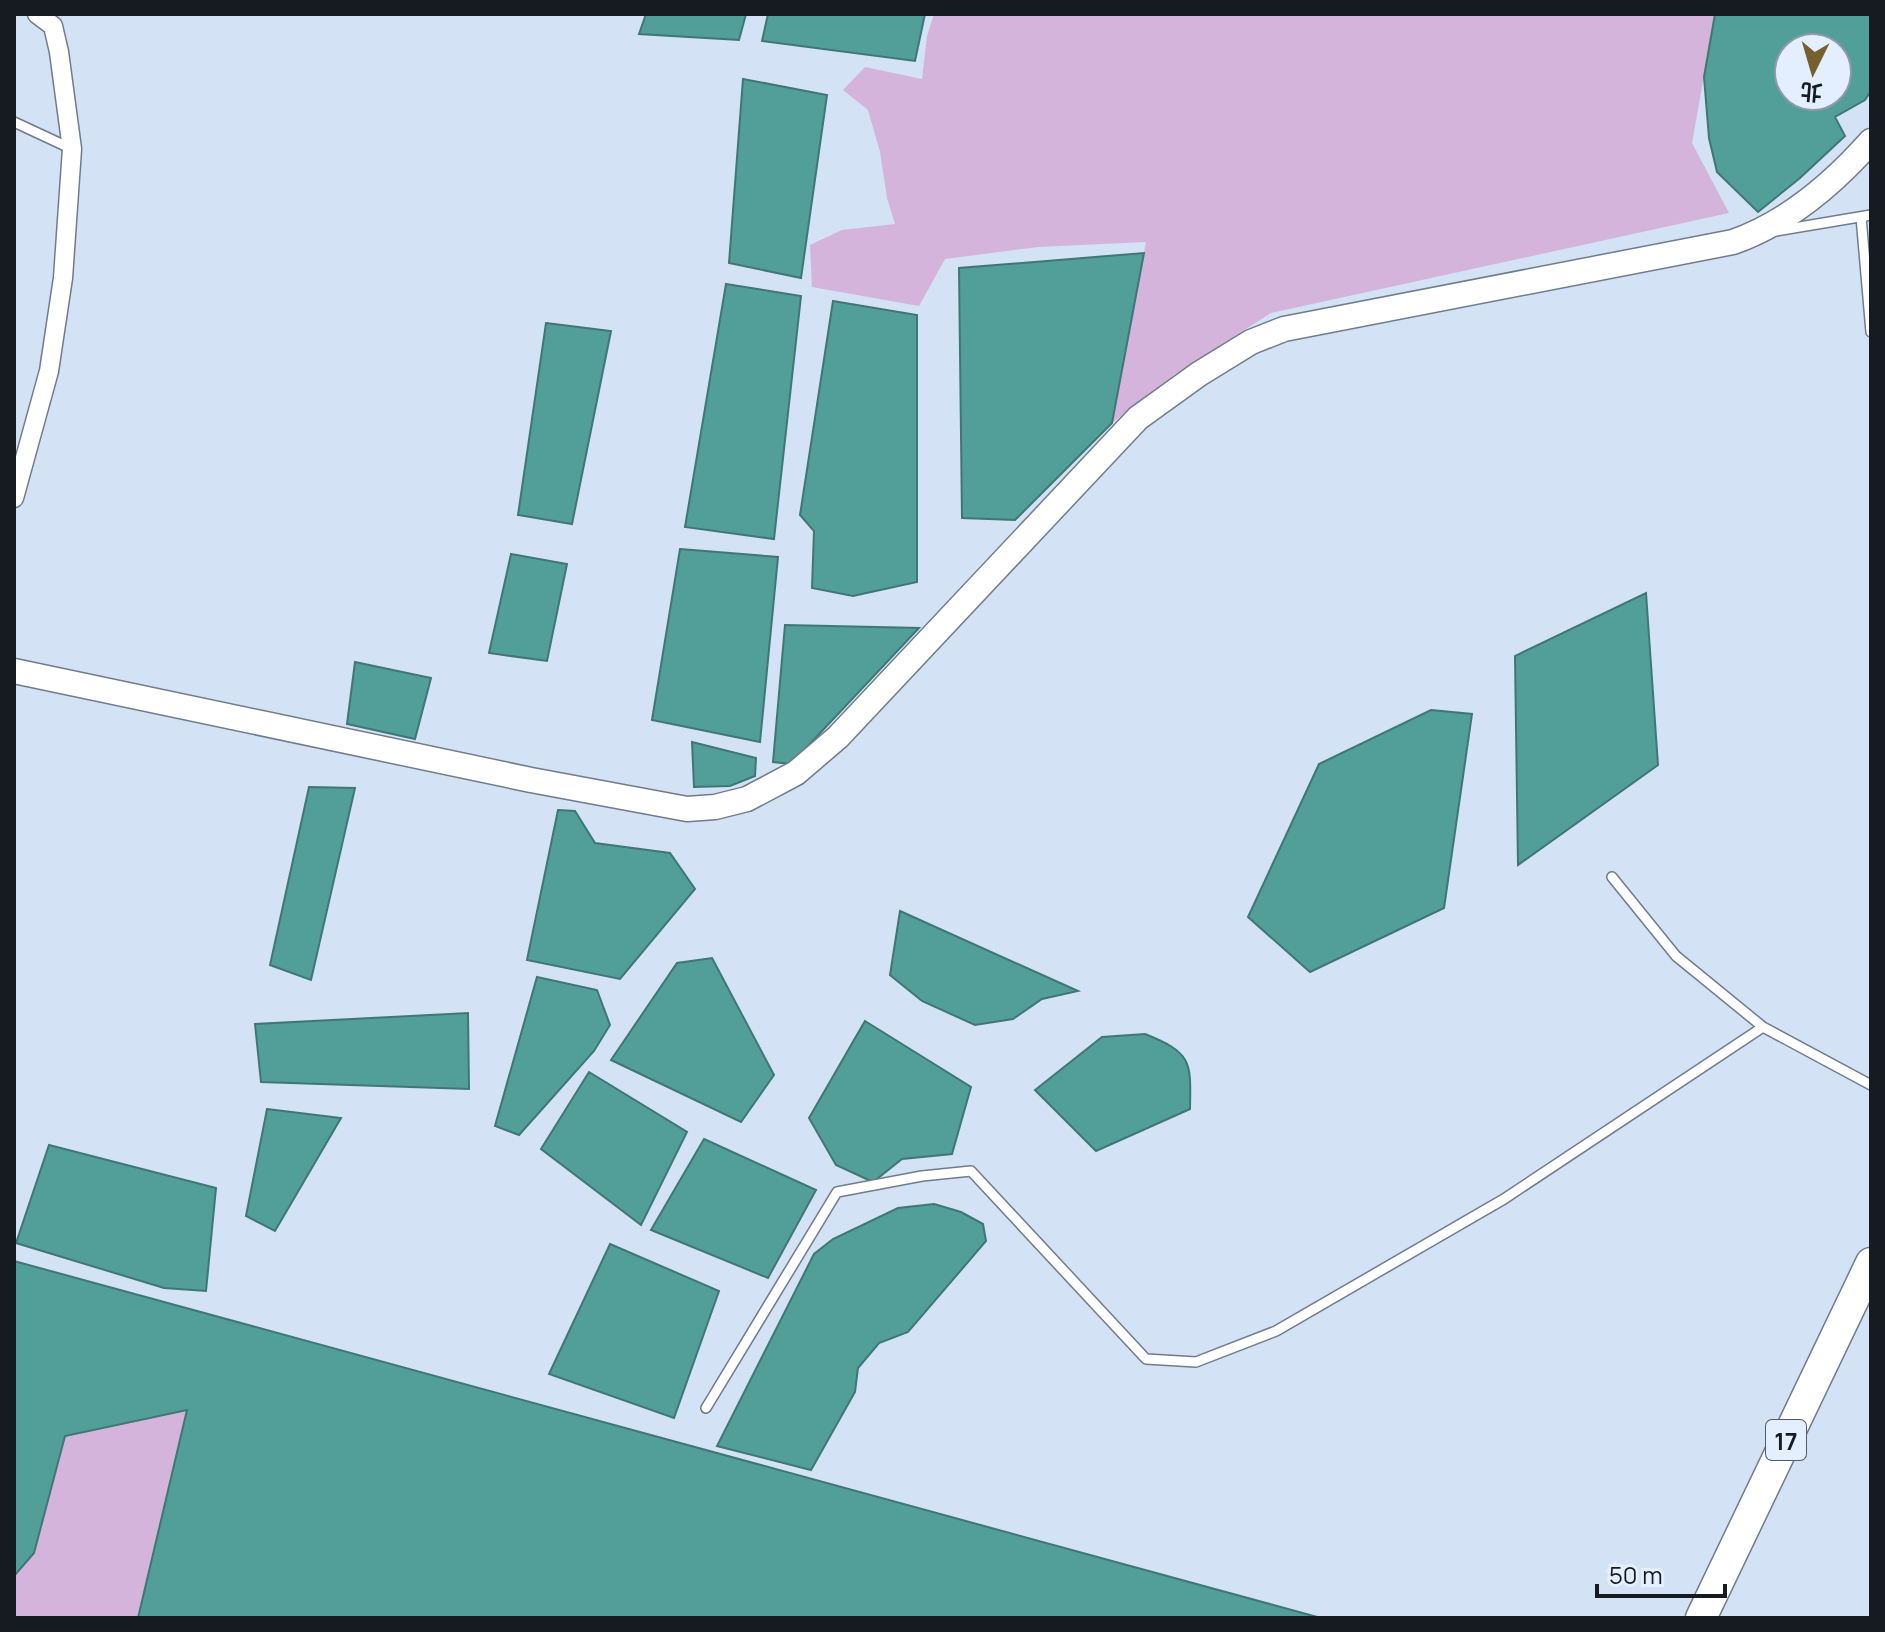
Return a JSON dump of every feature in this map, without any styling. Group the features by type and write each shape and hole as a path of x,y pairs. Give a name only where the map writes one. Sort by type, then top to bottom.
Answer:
{"main road":[{"name":"17","path":"1701,1618 1871,1263"}],"street":[{"path":"14,498 49,371 63,278 72,149 53,26 37,14"},
{"path":"14,671 531,780 687,809 715,807 747,799 796,773 838,737 1138,418 1199,374 1251,342 1284,329 1733,242 1758,233 1824,188 1871,141"}],"lane":[{"path":"14,122 72,149"},
{"path":"1758,233 1812,227 1866,216 1871,332"},
{"path":"1612,877 1676,956 1763,1027 1871,1085"},
{"path":"706,1408 837,1192 922,1176 971,1171 1146,1359 1196,1362 1276,1331 1504,1199 1763,1027"}],"shaded area":[{"path":"646,14 746,14 739,40 639,34"},
{"path":"768,14 925,14 915,61 762,41"},
{"path":"934,14 1715,14 1692,143 1729,213 1271,313 1175,374 1112,423 1146,242 1038,247 945,259 919,306 812,287 810,245 842,230 895,224 868,110 843,90 865,67 922,79 927,36"},
{"path":"1715,14 1871,14 1871,91 1865,100 1853,107 1853,32 1773,32 1773,112 1844,112 1835,117 1845,136 1758,212 1717,172 1709,138 1704,77"},
{"path":"743,79 827,95 801,278 729,263"},
{"path":"1144,253 1112,423 1015,520 962,518 959,268"},
{"path":"726,284 801,296 774,539 685,527"},
{"path":"833,301 917,315 917,582 853,596 812,588 814,531 800,515"},
{"path":"546,323 611,331 572,524 518,515"},
{"path":"680,549 778,557 760,742 652,720"},
{"path":"511,554 567,564 547,661 489,653"},
{"path":"1646,593 1658,765 1518,865 1515,656"},
{"path":"785,625 919,628 791,764 773,762"},
{"path":"355,662 431,678 415,739 347,724"},
{"path":"1431,710 1472,714 1444,908 1310,972 1248,917 1319,764"},
{"path":"692,742 756,758 755,776 730,786 694,787"},
{"path":"309,787 355,788 311,980 270,965"},
{"path":"558,810 575,811 595,843 670,853 695,889 620,979 527,960"},
{"path":"900,911 1078,991 1042,999 1013,1019 975,1025 922,1001 890,975"},
{"path":"712,958 774,1075 741,1122 611,1060 677,963"},
{"path":"537,977 597,990 610,1025 594,1051 519,1135 495,1126"},
{"path":"468,1013 469,1089 261,1082 255,1024"},
{"path":"865,1021 971,1087 952,1154 902,1159 873,1182 836,1165 809,1118"},
{"path":"1145,1034 1172,1047 1186,1061 1190,1080 1190,1109 1096,1151 1035,1090 1102,1037"},
{"path":"589,1072 687,1132 641,1225 541,1149"},
{"path":"267,1109 341,1118 275,1231 246,1216"},
{"path":"704,1139 816,1190 768,1278 651,1230"},
{"path":"49,1145 216,1188 206,1291 164,1288 16,1243"},
{"path":"934,1204 961,1212 983,1224 986,1241 908,1332 879,1343 858,1368 855,1392 811,1470 717,1446 814,1254 833,1239 898,1208"},
{"path":"610,1244 719,1291 674,1418 549,1374"},
{"path":"14,1261 1321,1618 138,1618 187,1410 65,1436 34,1553 14,1576"},
{"path":"187,1409 138,1618 14,1618 14,1576 34,1553 65,1436"}]}
